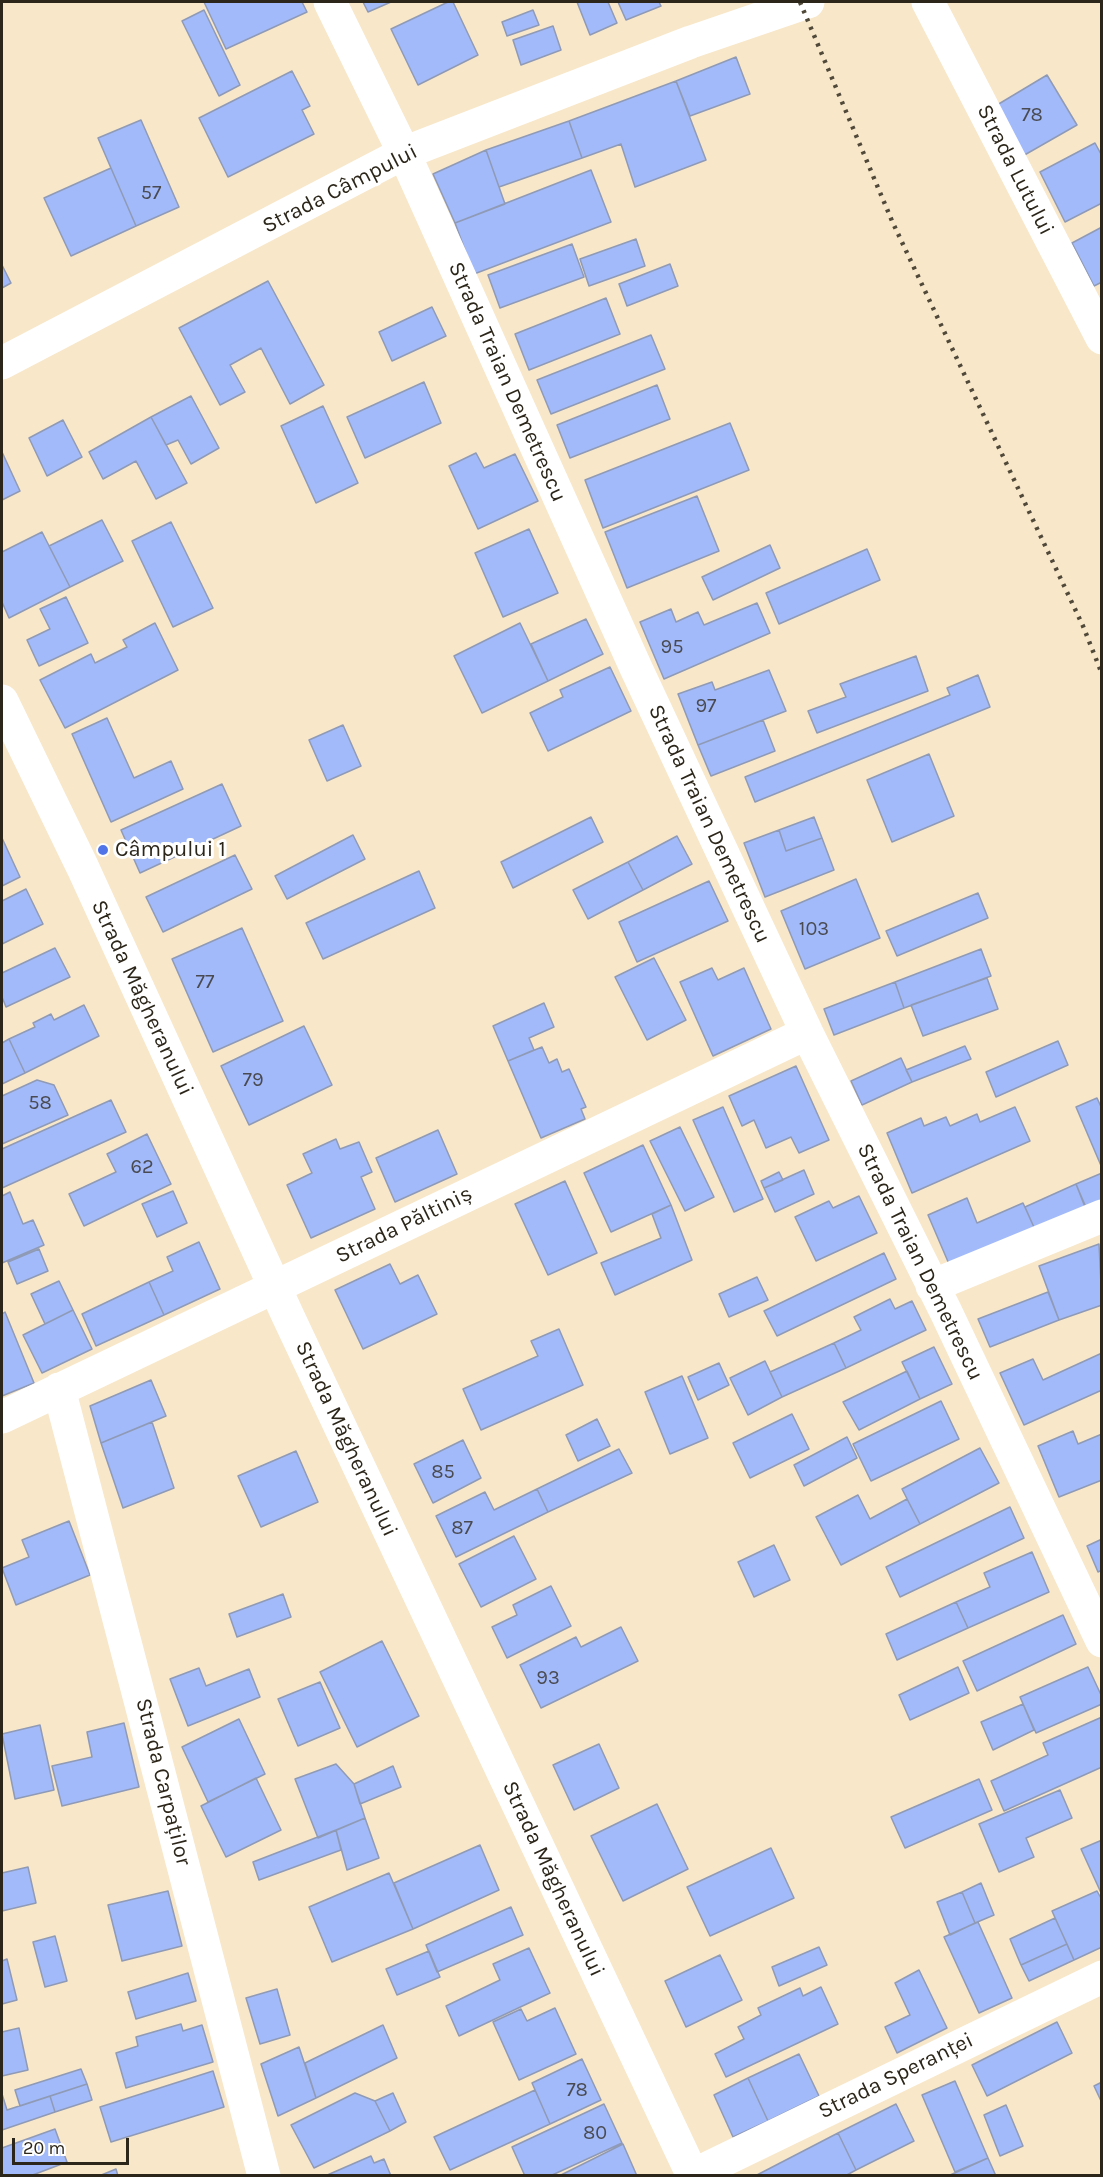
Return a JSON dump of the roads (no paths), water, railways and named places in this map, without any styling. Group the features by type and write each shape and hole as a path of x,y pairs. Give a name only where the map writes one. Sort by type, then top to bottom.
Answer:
{"street":[{"name":"Strada Traian Demetrescu","path":"330,2 404,153 636,668 807,1033 932,1286 1101,1641"},
{"name":"Strada Câmpului","path":"2,363 404,153 691,42 808,2"},
{"name":"Strada Lutului","path":"928,2 1101,338"},
{"name":"Strada Măgheranului","path":"2,701 83,868 274,1286 692,2175"},
{"name":"Strada Păltiniș","path":"2,1417 807,1033"},
{"path":"932,1286 1101,1216"},
{"name":"Strada Carpaților","path":"60,1389 264,2175"},
{"name":"Strada Speranței","path":"692,2175 1101,1977"}],"railway":[{"path":"800,2 892,221 1083,626 1102,674"}],"place":[{"name":"Câmpului 1","path":"103,850"}]}
